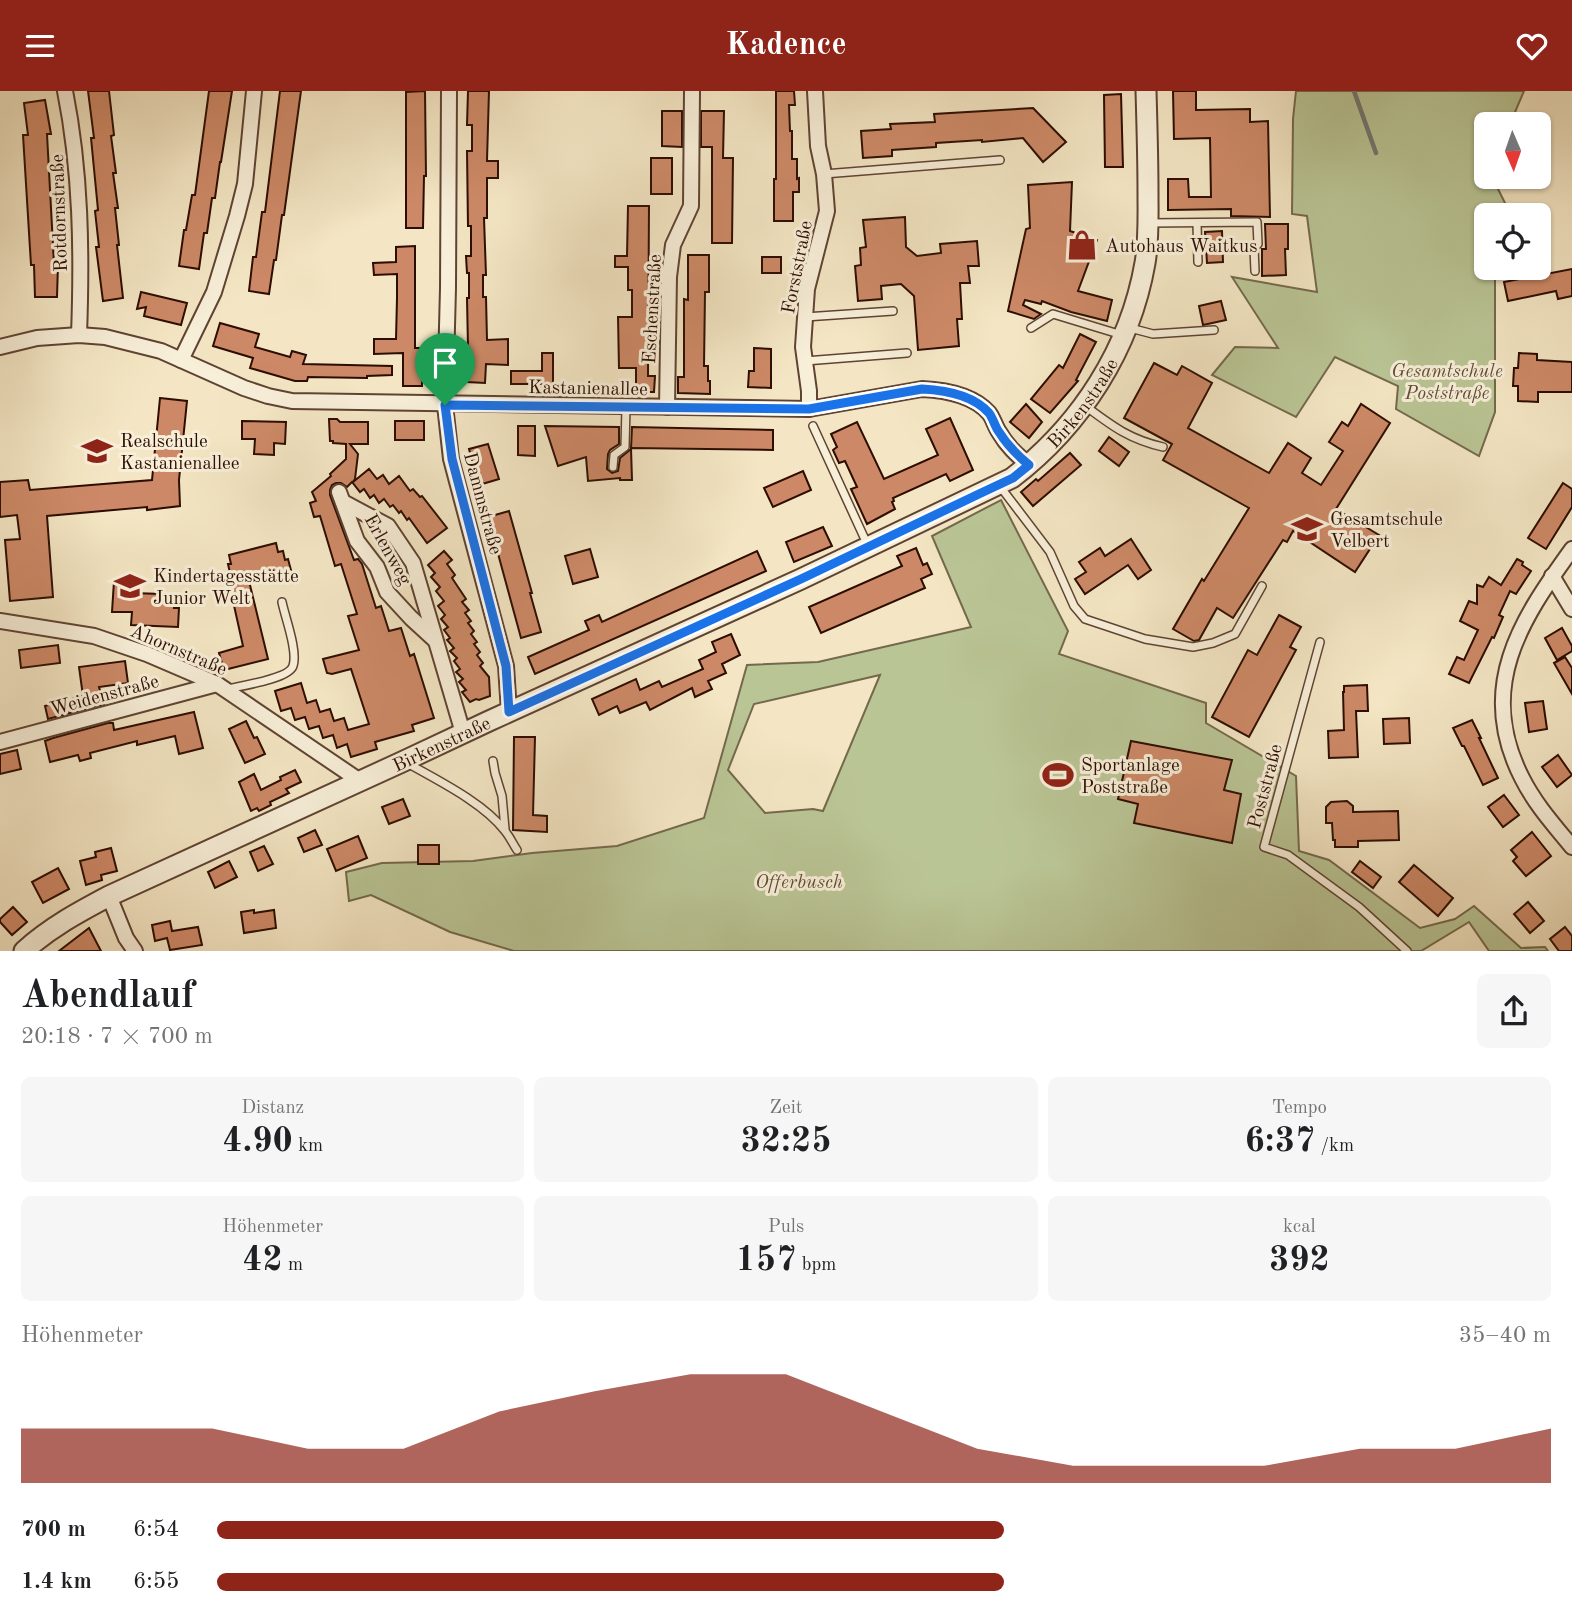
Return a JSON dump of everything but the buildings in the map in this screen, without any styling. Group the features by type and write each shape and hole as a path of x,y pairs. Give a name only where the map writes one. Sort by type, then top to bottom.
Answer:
{"street":[{"name":"Rotdornstraße","path":"65,91 78,179 79,335"},
{"path":"181,360 214,292 237,216 245,184 254,91"},
{"name":"Dammstraße","path":"449,91 445,405 448,440 506,666 509,712"},
{"name":"Eschenstraße","path":"667,407 669,277 673,245 691,206 692,91"},
{"name":"Forststraße","path":"809,409 803,348 807,289 827,211 824,174 818,146 815,91"},
{"name":"Birkenstraße","path":"24,951 46,932 77,912 1013,478 1062,433 1103,378 1118,348 1137,295 1145,262 1148,223 1146,91"},
{"name":"Kastanienallee","path":"0,347 37,338 79,335 105,337 160,351 244,388 292,401 809,409 922,389 939,390 973,401 989,413 999,433 1029,465"},
{"name":"Erlenweg","path":"436,641 387,592 377,567 357,541 341,497 388,526 413,563 436,641 463,733"},
{"path":"1572,549 1531,608 1514,641 1506,678 1503,714 1513,759 1522,780 1534,800 1572,847"},
{"path":"1552,576 1572,609"},
{"name":"Ahornstraße","path":"0,621 94,636 147,654 222,687 360,781"},
{"name":"Weidenstraße","path":"0,743 222,687"},
{"path":"109,897 126,938 135,951"}],"lane":[{"path":"824,174 1000,160"},
{"path":"1148,223 1256,222 1258,244 1254,248 1255,271"},
{"path":"1197,223 1198,262"},
{"path":"805,317 892,311"},
{"path":"1031,328 1053,314 1124,331 1153,334 1214,330"},
{"path":"805,361 907,353"},
{"path":"1084,404 1126,435 1163,447"},
{"path":"613,467 614,454 625,447 626,407"},
{"path":"813,426 869,547"},
{"path":"999,485 1050,552 1074,606 1085,619 1145,639 1193,647 1235,634 1262,586"},
{"path":"222,687 280,676 293,667 294,653 282,602"},
{"name":"Poststraße","path":"1320,642 1264,847 1288,855 1359,907 1407,951"},
{"path":"404,761 483,810 505,830 517,850"},
{"path":"494,761 502,796 505,830"}],"green space":[{"name":"Gesamtschule Poststraße","path":"1296,91 1524,91 1515,112 1474,112 1474,189 1498,189 1505,203 1474,203 1474,280 1495,280 1495,412 1479,456 1396,409 1398,386 1335,357 1296,417 1212,375 1235,347 1278,348 1232,277 1317,292 1307,216 1292,214"},
{"name":"Offerbusch","path":"1001,500 1068,631 1059,654 1206,703 1206,723 1296,776 1299,851 1329,860 1420,928 1455,919 1474,906 1521,948 1545,947 1548,951 1489,951 1469,922 1421,951 514,951 450,932 371,895 349,901 346,872 382,863 473,861 617,846 704,818 747,665 818,662 971,627 932,536","holes":["880,675 823,811 813,809 765,813 728,770 754,704"]}],"waterway":[{"path":"1354,91 1376,153"}],"place":[{"name":"Autohaus Waitkus","path":"1082,245"},
{"name":"Realschule Kastanienallee","path":"97,451"},
{"name":"Gesamtschule Velbert","path":"1307,529"},
{"name":"Kindertagesstätte Junior Welt","path":"130,586"},
{"name":"Sportanlage Poststraße","path":"1058,775"}],"route":[{"path":"922,389 939,390 973,401 989,413 999,433 1029,465 1013,478 801,579 509,712 506,666 452,459 445,405 809,409 922,389"}]}
